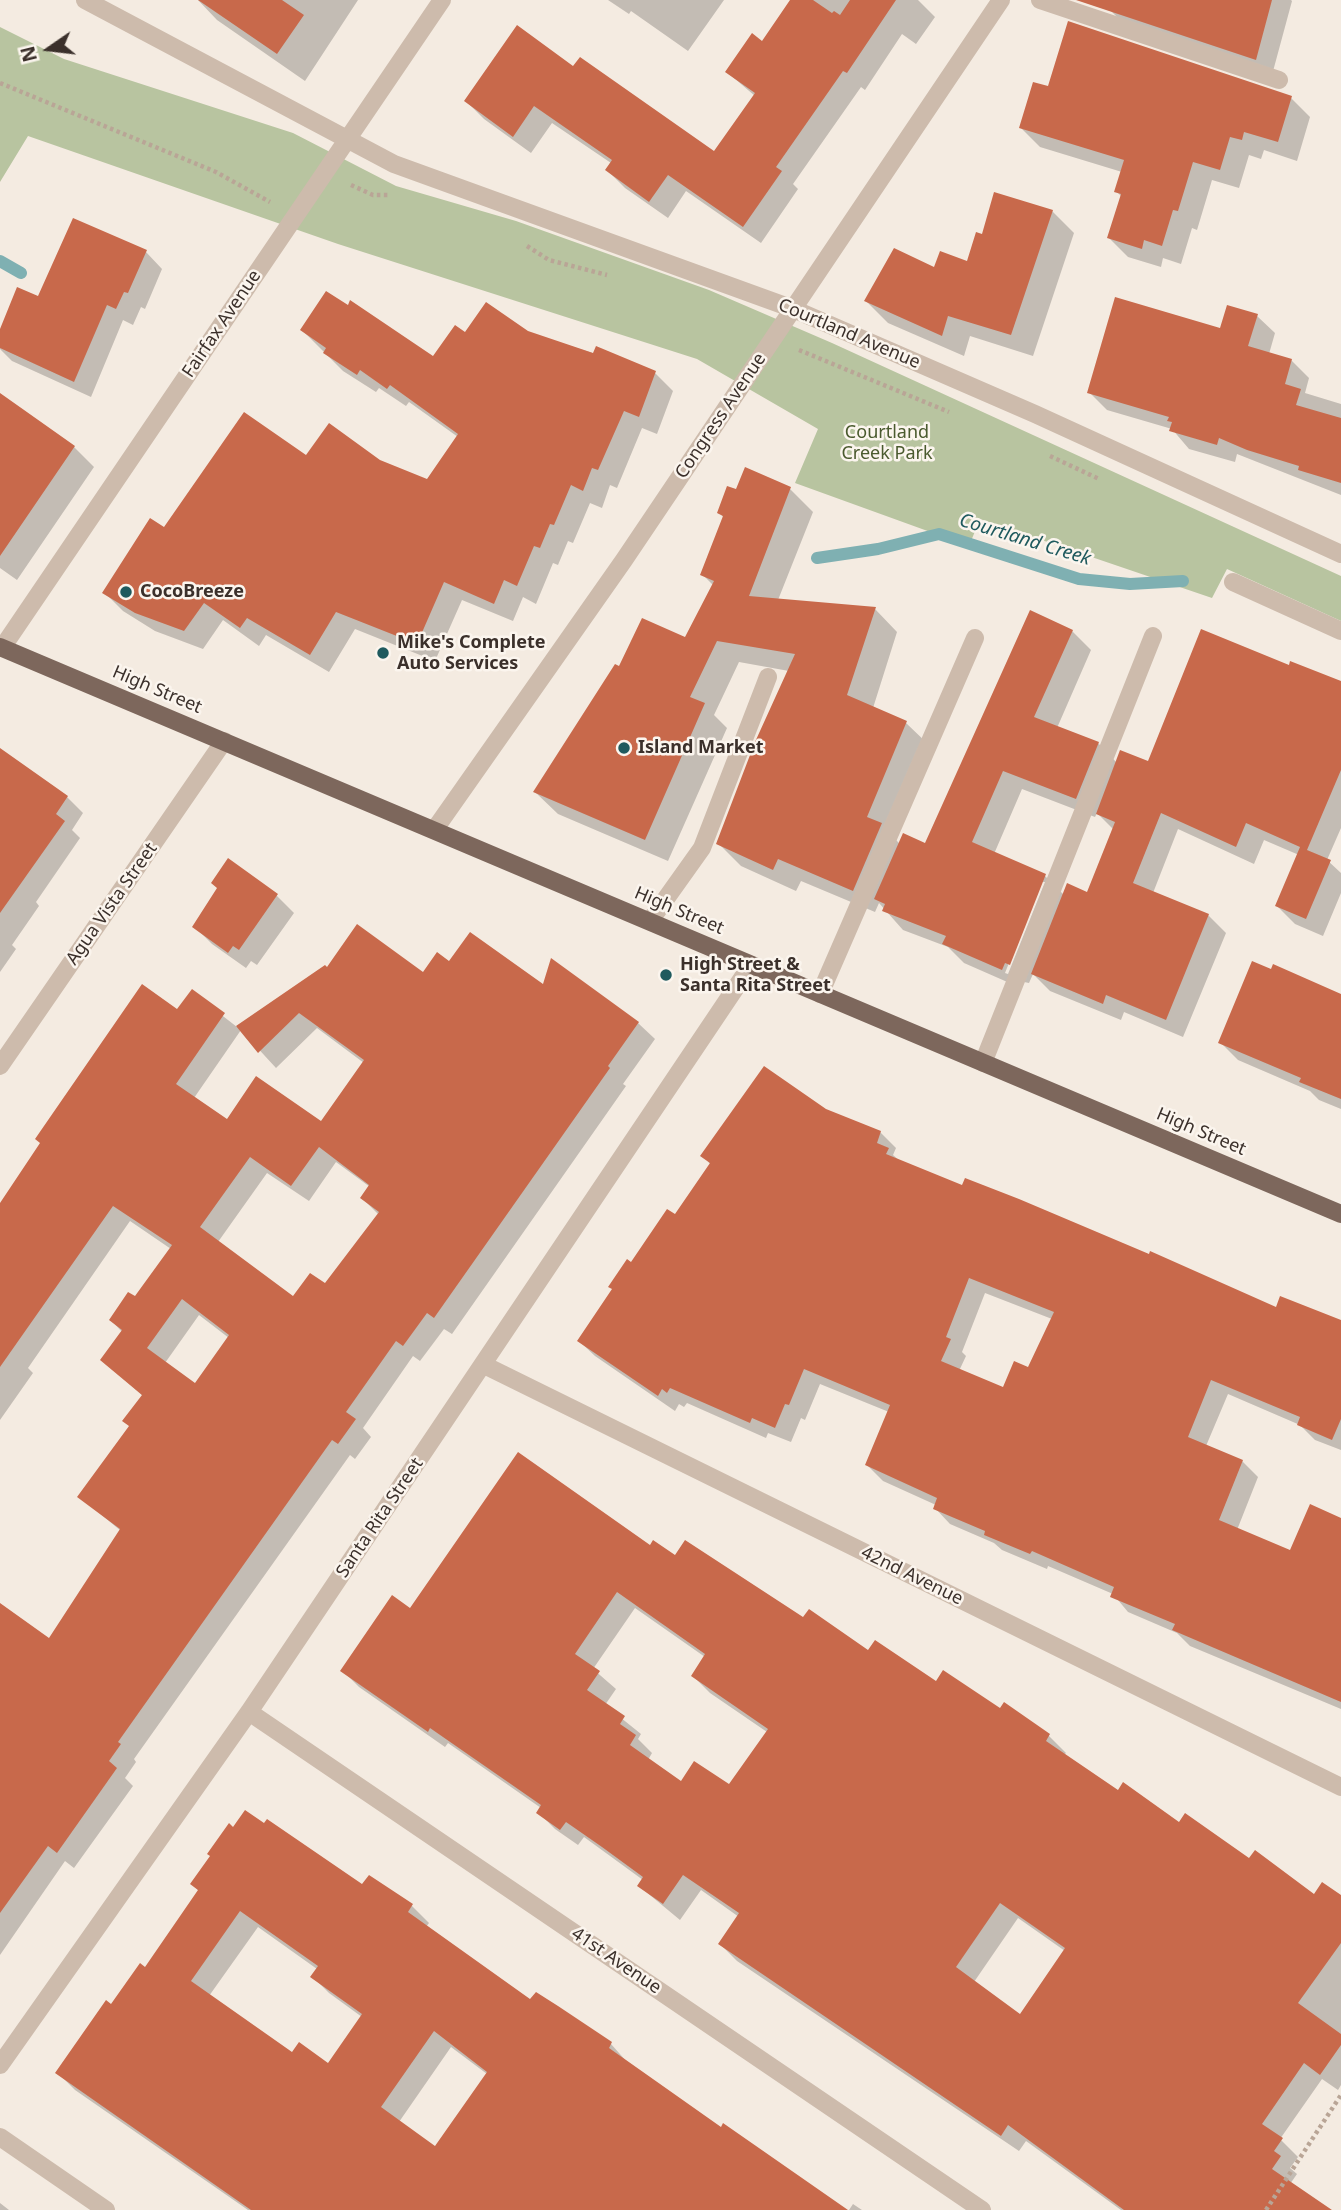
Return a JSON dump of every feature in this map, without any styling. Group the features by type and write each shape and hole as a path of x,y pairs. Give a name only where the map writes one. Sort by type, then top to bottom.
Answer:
{"main road":[{"name":"High Street","path":"1,648 435,829 1341,1214"}],"street":[{"name":"Courtland Avenue","path":"85,0 346,141 394,164 791,308 1035,414 1341,554"},
{"name":"Fairfax Avenue","path":"1,648 442,0"},
{"name":"Congress Avenue","path":"435,829 624,560 791,308 1001,0"},
{"path":"1040,0 1279,80"},
{"path":"1233,582 1341,631"},
{"path":"983,1063 1153,636"},
{"path":"820,994 975,638"},
{"path":"650,921 702,848 768,677"},
{"name":"Agua Vista Street","path":"0,1066 224,741"},
{"name":"Santa Rita Street","path":"0,2065 249,1712 751,965"},
{"name":"42nd Avenue","path":"484,1365 1341,1787"},
{"name":"41st Avenue","path":"249,1712 982,2210"},
{"path":"0,2137 106,2210"}],"path":[{"path":"0,83 216,172 295,216"},
{"path":"324,172 373,195 399,195"},
{"path":"772,340 959,415"},
{"path":"1045,454 1102,480"},
{"path":"1266,2210 1341,2095"}],"green space":[{"name":"Courtland Creek Park","path":"0,27 64,59 293,133 396,186 516,221 709,290 832,343 1341,576 1341,621 1227,569 1212,598 980,519 969,546 795,483 818,429 697,359 338,244 28,136 0,182"}],"building":[{"path":"198,0 282,0 304,15 277,54"},
{"path":"790,0 813,0 832,13 834,11 840,15 850,0 896,0 847,73 843,71 776,167 782,171 743,227 668,175 649,202 605,170 612,160 534,106 513,137 464,101 517,25 573,66 580,57 714,151 755,93 725,72 752,33 762,41"},
{"path":"1076,0 1272,0 1256,60"},
{"path":"1068,21 1292,96 1278,142 1244,132 1242,140 1230,137 1220,170 1193,162 1178,211 1173,210 1162,246 1144,240 1142,249 1107,238 1121,194 1114,192 1124,160 1019,128 1033,82 1048,86"},
{"path":"994,192 1053,210 1011,335 948,316 942,336 864,301 894,248 934,267 940,251 967,261 976,232 982,234"},
{"path":"73,218 147,250 128,293 124,292 116,309 107,305 74,382 0,348 0,329 17,287 38,296"},
{"path":"326,291 348,305 350,300 433,356 455,325 465,332 486,302 528,331 593,353 596,346 656,371 639,417 624,411 598,470 592,468 583,491 571,485 554,525 550,524 540,548 534,546 517,586 504,580 494,604 444,582 417,644 336,612 310,655 247,618 240,628 204,603 184,631 135,613 102,593 150,518 164,527 244,412 306,455 329,423 380,460 427,479 458,434 390,385 387,389 360,370 357,375 323,353 326,348 300,330"},
{"path":"1115,297 1220,328 1227,305 1258,314 1248,346 1292,359 1285,384 1301,389 1296,405 1341,418 1341,483 1298,470 1299,466 1219,438 1217,445 1169,431 1172,422 1167,421 1169,417 1087,393"},
{"path":"0,393 75,446 0,556"},
{"path":"745,467 791,487 749,596 876,607 847,695 907,721 867,817 882,823 853,891 778,859 773,870 716,844 755,742 795,654 717,641 690,697 705,703 645,840 533,792 615,664 619,666 642,618 685,637 714,581 700,575 723,516 717,513 727,486 736,489"},
{"path":"1030,610 1073,630 1034,717 1099,742 1076,799 1003,771 972,842 1046,874 1010,965 1005,963 1002,970 942,944 946,936 882,911 885,904 874,899 903,833 925,843"},
{"path":"1201,629 1289,665 1290,661 1341,681 1341,770 1307,850 1331,860 1306,919 1275,906 1300,847 1246,823 1236,847 1161,813 1133,883 1209,914 1166,1020 1106,995 1103,1004 1031,974 1067,883 1087,892 1115,822 1096,814 1120,750 1148,761"},
{"path":"0,748 68,796 56,814 65,821 0,913"},
{"path":"228,858 278,894 239,950 233,946 228,953 192,927 217,888 211,883"},
{"path":"357,924 423,972 437,952 449,961 470,932 543,984 551,958 639,1022 608,1066 610,1068 434,1318 427,1313 403,1346 396,1341 346,1412 356,1419 338,1444 332,1440 118,1742 121,1744 109,1761 117,1768 57,1853 48,1846 0,1913 0,1603 49,1638 120,1529 77,1497 129,1426 122,1421 142,1395 100,1360 122,1330 109,1320 128,1292 135,1296 172,1245 113,1206 0,1367 0,1203 40,1143 35,1139 142,984 177,1009 192,989 225,1013 176,1084 227,1119 256,1076 321,1121 364,1060 299,1013 258,1053 236,1026 325,965 327,967","holes":["319,1147 369,1185 360,1198 379,1212 325,1283 310,1273 293,1296 200,1227 250,1157 291,1186","182,1299 229,1335 195,1383 147,1348"]},
{"path":"1252,961 1271,969 1273,964 1341,994 1341,1099 1299,1082 1301,1078 1218,1043"},
{"path":"764,1066 826,1109 881,1131 877,1143 889,1148 886,1154 962,1185 965,1178 1019,1199 1149,1254 1150,1251 1276,1307 1280,1296 1341,1320 1341,1419 1332,1440 1297,1425 1300,1417 1211,1380 1188,1437 1243,1460 1219,1520 1290,1550 1310,1504 1341,1518 1341,1702 1172,1630 1175,1624 1110,1597 1114,1587 1032,1551 1030,1554 984,1535 985,1531 933,1509 937,1498 865,1465 890,1405 804,1369 789,1405 785,1404 775,1428 752,1418 750,1423 670,1388 667,1393 662,1389 658,1396 577,1341 612,1289 608,1287 627,1259 631,1262 667,1209 675,1214 710,1163 700,1156","holes":["969,1278 1054,1312 1028,1367 1014,1361 1003,1387 941,1361 951,1339 946,1337"]},
{"path":"518,1452 650,1545 653,1540 675,1555 685,1540 803,1617 809,1609 868,1650 875,1640 936,1681 943,1670 1000,1708 1004,1702 1050,1734 1046,1741 1118,1790 1123,1782 1179,1822 1185,1813 1249,1858 1255,1850 1314,1894 1322,1882 1341,1895 1341,1943 1298,2003 1341,2034 1341,2045 1320,2075 1304,2063 1262,2124 1283,2138 1274,2151 1281,2156 1272,2169 1332,2210 1124,2210 1008,2125 1001,2136 718,1944 739,1913 683,1875 663,1904 637,1886 643,1877 602,1847 566,1822 560,1830 536,1813 541,1805 430,1728 428,1732 340,1671 392,1595 410,1608","holes":["617,1592 705,1654 691,1676 768,1729 729,1784 694,1761 681,1781 630,1745 636,1735 620,1724 625,1716 587,1690 600,1671 575,1654","1000,1903 1065,1948 1020,2014 956,1967"]},
{"path":"245,1810 264,1823 267,1819 362,1884 369,1875 413,1904 408,1912 530,1999 536,1992 558,2006 612,2042 609,2048 721,2127 723,2123 848,2210 251,2210 55,2073 106,2000 111,2004 140,1963 145,1967 198,1890 190,1884 210,1856 207,1854 229,1823 233,1827","holes":["240,1911 318,1966 310,1977 362,2014 328,2063 299,2042 292,2052 191,1981","434,2031 487,2072 435,2146 381,2107"]}],"waterway":[{"name":"Courtland Creek","path":"0,261 21,273"},
{"name":"Courtland Creek","path":"817,558 878,549 939,534 1079,579 1130,584 1183,581"}],"place":[{"name":"CocoBreeze","path":"126,592"},
{"name":"Mike's Complete Auto Services","path":"383,653"},
{"name":"Island Market","path":"624,748"},
{"name":"High Street & Santa Rita Street","path":"666,975"}]}
